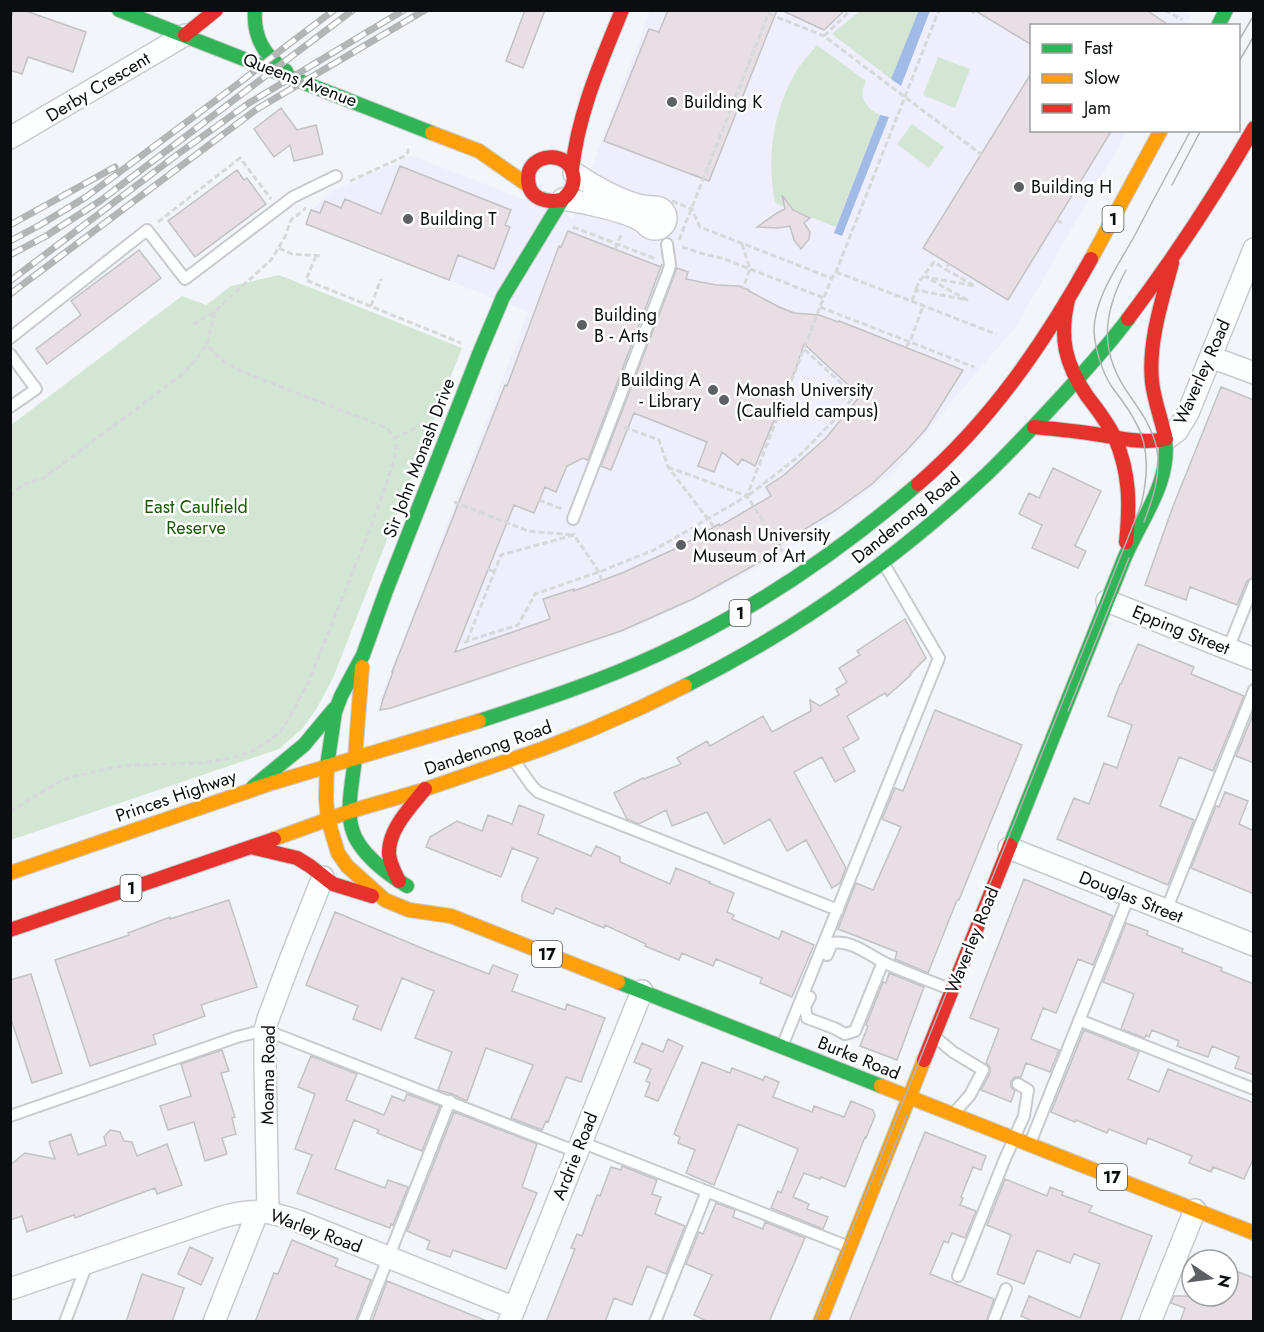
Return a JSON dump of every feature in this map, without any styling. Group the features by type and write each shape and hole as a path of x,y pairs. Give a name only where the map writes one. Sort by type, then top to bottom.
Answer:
{"main road":[{"name":"Queens Avenue","path":"119,10 479,151 530,188"},
{"path":"185,35 216,10"},
{"path":"255,10 254,24 261,46 272,61 299,80"},
{"path":"530,188 534,195 544,201 556,202 562,200 572,189 575,180 573,171 576,136 592,86 622,10"},
{"path":"1219,24 1226,10"},
{"path":"566,121 592,86"},
{"name":"Dandenong Road","path":"351,811 538,751 653,701 766,641 883,561 976,484 1034,427 1077,380 1125,323 1173,258 1219,189 1254,128"},
{"name":"Dandenong Road","path":"355,758 587,684 667,650 735,615 773,592 863,529 939,466 976,428 1016,380 1068,300 1155,133"},
{"name":"Queens Avenue","path":"479,151 506,154"},
{"path":"525,157 544,155 560,158 573,171"},
{"path":"529,210 530,171 544,155"},
{"name":"Sir John Monash Drive","path":"327,766 332,726 338,704 363,656 386,591 475,364 503,297 562,200"},
{"name":"Sir John Monash Drive","path":"514,277 525,233"},
{"path":"1034,427 1144,442 1166,439 1154,394 1152,364 1157,326 1173,258"},
{"name":"Waverley Road","path":"1068,300 1064,321 1064,341 1070,365 1089,400 1107,424 1125,466 1130,506 1124,558"},
{"name":"Waverley Road","path":"820,1322 1124,558 1148,512 1164,470 1166,439"},
{"name":"Sir John Monash Drive","path":"355,758 363,656"},
{"path":"249,790 304,745 338,704"},
{"name":"Princes Highway","path":"10,873 249,790 355,758"},
{"name":"Burke Road","path":"355,758 351,811 353,830 360,844 375,861 399,881 451,916"},
{"name":"Burke Road","path":"327,766 328,820 338,852 350,870 385,900 409,910 451,916 1254,1233"},
{"path":"399,881 389,862 390,838 425,789"},
{"name":"1","path":"10,930 351,811"},
{"name":"17","path":"251,847 297,858 339,886 385,900"}],"street":[{"name":"Derby Crescent","path":"10,138 185,35"},
{"path":"562,200 605,208 637,218 651,216 644,207 605,191 573,171"},
{"name":"Waverley Road","path":"1166,439 1177,431 1184,420 1254,249"},
{"path":"1211,357 1254,373"},
{"name":"Epping Street","path":"1107,602 1254,659"},
{"name":"Douglas Street","path":"1009,848 1254,945"},
{"name":"Moama Road","path":"214,1322 263,1211 265,1030 323,877"},
{"name":"Ardrie Road","path":"512,1315 642,992"},
{"path":"1150,1322 1195,1210"},
{"name":"Warley Road","path":"10,1289 219,1218 244,1212 263,1211 298,1221 388,1257 512,1315"}],"lane":[{"path":"10,338 147,230 185,279 293,197 336,176"},
{"path":"574,516 668,272 672,245"},
{"path":"10,354 36,389 10,407"},
{"path":"782,1047 939,658 883,561"},
{"path":"1228,649 1254,584"},
{"path":"1166,911 1254,690"},
{"path":"513,759 538,792 838,910"},
{"path":"1029,1144 1129,896"},
{"path":"883,962 855,1030 846,1034 807,1018 805,1007 832,942 840,941 865,950 883,962 952,990"},
{"path":"1079,1020 1254,1089"},
{"path":"10,1116 237,1037 265,1030 450,1101 707,1191 850,1248"},
{"path":"934,1036 953,1052 983,1070 970,1095 953,1114"},
{"path":"958,1276 1024,1116 1028,1090 1018,1084"},
{"path":"363,1322 450,1101"},
{"path":"655,1322 707,1191"},
{"path":"65,1322 87,1264"},
{"path":"993,1322 1005,1290"}],"path":[{"path":"824,36 851,10"},
{"path":"747,496 939,10"},
{"path":"970,10 977,13"},
{"path":"1165,10 1182,20"},
{"path":"696,197 769,13 824,36 982,155"},
{"path":"147,230 240,158 278,209"},
{"path":"193,325 215,311 271,260 291,220"},
{"path":"1057,220 1063,224"},
{"path":"566,224 660,261"},
{"path":"615,249 622,232"},
{"path":"715,233 832,279"},
{"path":"742,244 750,269 743,288"},
{"path":"672,245 722,258 824,298"},
{"path":"279,248 292,254 323,256"},
{"path":"316,256 306,280 465,345"},
{"path":"912,301 916,290 919,282 933,262 975,286 926,277 967,300 916,290"},
{"path":"945,269 949,264"},
{"path":"837,272 996,334"},
{"path":"371,306 381,279"},
{"path":"906,348 923,306"},
{"path":"820,308 974,367"},
{"path":"10,496 22,485 44,478 180,376 207,344 215,311"},
{"path":"10,812 65,779 133,765 203,763 231,758 254,750 279,732 308,683 371,526 390,473 396,452 396,441 389,430 382,426 232,367 215,354 207,344"},
{"path":"602,581 599,572 574,535 501,555 466,642 518,625 535,594 599,572 654,550 747,496 799,459 845,411 855,394 804,349"},
{"path":"394,438 435,420"},
{"path":"616,424 659,440 668,467 714,527"},
{"path":"668,467 747,496 785,556"},
{"path":"539,500 574,516"},
{"path":"488,569 494,572"}],"shaded area":[{"name":"Monash University (Caulfield campus)","path":"1180,10 1191,17 1187,24 1030,24 1030,132 1126,132 1017,325 891,474 784,553 709,593 632,629 389,710 381,708 379,702 528,312 306,224 311,210 333,191 412,156 573,218 650,11"}],"green space":[{"path":"860,11 919,11 891,79 832,34"},
{"path":"817,45 866,81 863,92 864,101 870,109 880,115 836,227 775,203 773,187 772,154 776,121 796,71"},
{"path":"938,57 970,69 955,108 923,95"},
{"path":"912,124 944,147 929,168 897,144"},
{"name":"East Caulfield Reserve","path":"279,275 462,348 333,678 303,728 279,749 11,840 11,425 182,296 206,305 231,286"}],"water":[{"path":"919,10 930,11 901,86 891,79"},
{"path":"880,115 889,117 842,236 834,233"}],"building":[{"path":"14,10 23,10 86,32 73,72 28,57 22,74 10,70 10,21"},
{"path":"525,10 545,10 523,68 506,61"},
{"name":"Building K","path":"668,10 777,10 709,181 604,141 649,29 659,32"},
{"path":"781,10 845,10 824,30"},
{"path":"974,10 1146,10 1167,24 1030,24 1030,44"},
{"name":"Building H","path":"1030,75 1030,132 1111,132 1008,300 923,248"},
{"path":"281,108 297,130 316,125 323,154 294,161 290,145 274,157 254,129"},
{"name":"Building T","path":"400,166 511,210 505,225 510,227 494,269 458,255 449,280 306,224 311,210 320,213 325,201 341,208 345,199 381,214"},
{"path":"237,170 244,180 247,178 266,204 195,257 168,221"},
{"path":"782,195 793,210 810,218 804,223 810,232 809,239 801,249 794,240 790,226 757,227 785,209"},
{"path":"568,231 661,267 588,460 583,458 567,466 556,492 545,487 534,513 514,505 455,652 550,619 543,599 574,589 574,591 622,573 679,547 719,524 720,526 771,496 766,487 784,475 826,438 860,396 804,344 755,466 742,459 738,465 722,452 714,472 698,466 707,442 634,413 611,470 601,466 677,268 688,272 686,279 716,285 739,286 794,313 819,315 839,321 963,370 926,429 872,484 836,510 777,546 779,550 751,567 693,599 621,631 380,710 392,672 505,385 507,386 559,246 561,247"},
{"path":"139,250 161,278 47,364 36,349 81,315 71,301"},
{"path":"1221,387 1254,400 1254,577 1247,581 1237,605 1190,587 1186,600 1145,585 1172,509"},
{"path":"1053,468 1101,491 1075,546 1086,551 1078,568 1032,548 1042,525 1019,514 1029,493 1039,498"},
{"path":"905,619 926,658 887,696 885,693 847,716 859,739 843,748 855,771 835,782 822,757 794,772 846,868 840,883 832,888 806,840 787,851 770,819 724,844 707,812 672,826 666,810 639,824 627,819 614,793 643,778 681,764 677,758 707,741 710,746 763,716 772,732 811,711 810,700 820,706 839,695 836,689 847,682 839,668 860,655 857,651"},
{"path":"1138,644 1194,667 1191,674 1244,696 1213,771 1179,757 1160,806 1194,820 1168,885 1057,839 1074,798 1089,804 1104,763 1117,768 1132,725 1108,716"},
{"path":"935,710 1022,745 928,973 895,959 897,952 838,929 856,883 873,890 901,827 882,819 895,788 903,791"},
{"path":"1254,712 1254,763 1236,756"},
{"path":"1225,792 1248,801 1239,824 1254,831 1254,894 1191,868 1216,806 1219,807"},
{"path":"519,805 544,815 538,834 591,856 596,846 620,857 620,862 670,884 676,868 734,893 727,912 734,915 732,919 779,939 782,931 814,945 792,997 760,983 762,978 716,959 713,966 682,953 679,960 645,946 646,944 605,925 604,928 556,908 553,914 522,901 522,895 538,858 512,848 501,877 426,847 430,837 457,821 482,831 488,815 512,824"},
{"path":"1024,879 1113,916 1093,965 1078,959 1056,1013 1043,1008 1031,1039 1059,1050 1050,1072 1026,1063 1021,1077 1015,1077 1011,1081 1011,1087 1015,1091 1011,1102 981,1090 990,1073 990,1067 986,1063 999,1029 970,1018"},
{"path":"229,900 257,987 201,1005 205,1016 153,1035 156,1044 90,1066 55,960 129,935 128,933 170,917 170,919"},
{"path":"335,912 489,974 493,965 518,975 512,991 565,1010 567,1004 605,1018 581,1082 566,1077 548,1122 546,1121 542,1130 511,1118 533,1065 486,1048 467,1101 438,1090 452,1052 415,1038 434,991 402,978 381,1030 353,1019 358,1006 306,985"},
{"path":"1126,923 1148,931 1147,935 1183,949 1182,952 1222,968 1221,971 1254,984 1254,1075 1235,1068 1239,1057 1212,1046 1208,1057 1177,1046 1179,1041 1152,1030 1149,1037 1146,1035 1145,1038 1121,1029 1134,994 1103,982"},
{"path":"889,973 924,987 897,1060 860,1046 883,982 886,983"},
{"path":"31,974 62,1073 32,1083 10,1016 10,980"},
{"path":"1084,1030 1139,1052 1128,1079 1159,1092 1168,1069 1254,1103 1254,1157 1244,1179 1213,1167 1211,1172 1189,1163 1192,1156 1148,1138 1146,1144 1109,1129 1107,1133 1051,1112"},
{"path":"668,1039 683,1046 658,1101 645,1096 650,1083 646,1081 651,1069 634,1062 642,1043 663,1052"},
{"path":"222,1050 229,1071 221,1073 235,1117 232,1118 236,1134 222,1138 227,1154 205,1161 194,1122 168,1130 160,1106 191,1096 181,1064"},
{"path":"311,1056 357,1074 346,1100 384,1115 392,1096 404,1101 407,1094 440,1106 422,1151 377,1133 379,1130 354,1120 335,1169 385,1188 388,1180 408,1187 390,1228 297,1193 312,1155 295,1149 315,1094 298,1087"},
{"path":"702,1062 730,1073 732,1068 763,1080 765,1076 779,1082 773,1097 812,1112 814,1106 844,1117 851,1101 873,1110 875,1116 845,1187 804,1173 793,1197 809,1204 807,1209 828,1217 823,1229 771,1208 778,1191 781,1193 798,1149 738,1124 714,1185 686,1173 695,1150 678,1143 680,1137 674,1134"},
{"path":"454,1112 537,1144 522,1187 537,1193 506,1269 453,1250 450,1257 427,1249 430,1241 407,1231"},
{"path":"110,1130 120,1132 124,1141 132,1142 137,1156 167,1144 182,1185 157,1194 155,1188 75,1218 74,1215 27,1232 22,1216 10,1220 10,1165 25,1153 55,1159 49,1142 71,1134 78,1155 106,1145 104,1137"},
{"path":"925,1132 986,1156 981,1170 973,1167 961,1197 963,1198 960,1205 976,1211 965,1238 952,1233 948,1243 944,1241 930,1274 994,1299 986,1322 849,1322"},
{"path":"622,1166 657,1180 652,1194 661,1197 655,1214 685,1226 666,1274 647,1266 632,1305 614,1298 605,1322 546,1322 575,1249 571,1248 577,1234 582,1236 597,1195 600,1196 611,1167 621,1170"},
{"path":"1005,1179 1047,1196 1050,1187 1063,1192 1062,1195 1092,1206 1089,1212 1152,1236 1120,1322 1035,1322 1021,1316 1029,1296 1080,1318 1100,1264 1074,1254 1070,1263 1037,1250 1024,1284 997,1274 1011,1235 987,1225"},
{"path":"716,1203 735,1210 733,1217 763,1229 765,1222 805,1238 769,1322 708,1322 694,1315 712,1275 686,1264 699,1232 703,1234"},
{"path":"292,1240 338,1259 335,1266 371,1280 355,1322 255,1322 274,1273 278,1274"},
{"path":"190,1247 213,1258 201,1285 178,1274"},
{"path":"1240,1273 1254,1278 1254,1322 1180,1322 1185,1308 1240,1308"},
{"path":"142,1274 184,1288 172,1322 126,1322"},
{"path":"387,1281 487,1321 487,1322 372,1322"},
{"path":"1174,1296 1180,1296 1180,1306 1171,1303"}],"tram line":[{"path":"1240,39 1254,15"},
{"path":"1240,60 1254,36"},
{"path":"815,1322 1141,505 1146,473 1143,441 1133,417 1108,381 1102,367 1097,353 1095,319 1109,282 1190,132"},
{"path":"1172,185 1200,132"},
{"path":"1126,270 1112,303 1107,334 1113,364 1153,435 1157,450 1157,477 1144,522"},
{"path":"1068,711 1129,558"},
{"path":"879,1185 907,1115"}],"railway":[{"path":"10,241 86,197 334,10"},
{"path":"10,255 46,236 100,201 353,10"},
{"path":"10,281 249,103 404,10"},
{"path":"10,294 257,109 425,10"},
{"path":"10,225 115,167"}],"traffic: fast":[{"path":"119,10 432,133"},
{"path":"255,10 256,29 262,45 272,59 286,71"},
{"path":"1219,24 1226,10"},
{"path":"327,766 335,712 363,655 479,354 503,297 566,196"},
{"path":"685,686 726,665 805,617 844,591 917,535 953,505 1016,445 1088,368 1128,319"},
{"path":"1010,845 1122,564 1159,487 1166,454 1165,436"},
{"path":"479,721 615,673 659,654 728,619 827,556 918,484"},
{"path":"253,787 304,745 334,709"},
{"path":"355,758 350,794 350,821 355,838 374,862 407,886"},
{"path":"618,982 881,1086"}],"traffic: slow":[{"path":"1091,259 1160,132"},
{"path":"432,133 479,151 529,186"},
{"path":"355,758 362,667"},
{"path":"274,839 351,811 420,791 542,749 590,730 685,686"},
{"path":"10,873 272,783 479,721"},
{"path":"327,766 328,820 338,853 347,866 385,900 409,910 451,916 618,982"},
{"path":"820,1322 924,1060"},
{"path":"881,1086 1254,1233"}],"traffic: jam":[{"path":"185,35 216,10"},
{"path":"572,170 585,108 622,10"},
{"path":"1128,319 1194,225 1254,128"},
{"path":"562,200 544,200 531,191 528,178 534,163 549,157 564,161 570,167 573,184 566,196"},
{"path":"918,484 945,460 1015,379 1055,320 1091,259"},
{"path":"1165,436 1153,389 1151,367 1157,322 1172,263"},
{"path":"1068,300 1064,339 1069,362 1079,384 1112,432 1124,464 1128,502 1126,542"},
{"path":"1034,427 1140,441 1166,439"},
{"path":"399,881 390,861 392,836 401,819 425,789"},
{"path":"10,930 274,839"},
{"path":"924,1060 1010,845"},
{"path":"251,847 297,858 333,884 372,896"}],"place":[{"name":"Building K","path":"672,102"},
{"name":"Building H","path":"1019,187"},
{"name":"Building T","path":"408,219"},
{"name":"Building B - Arts","path":"582,325"},
{"name":"Building A - Library","path":"713,390"},
{"name":"Monash University (Caulfield campus)","path":"724,400"},
{"name":"Monash University Museum of Art","path":"681,545"}]}
